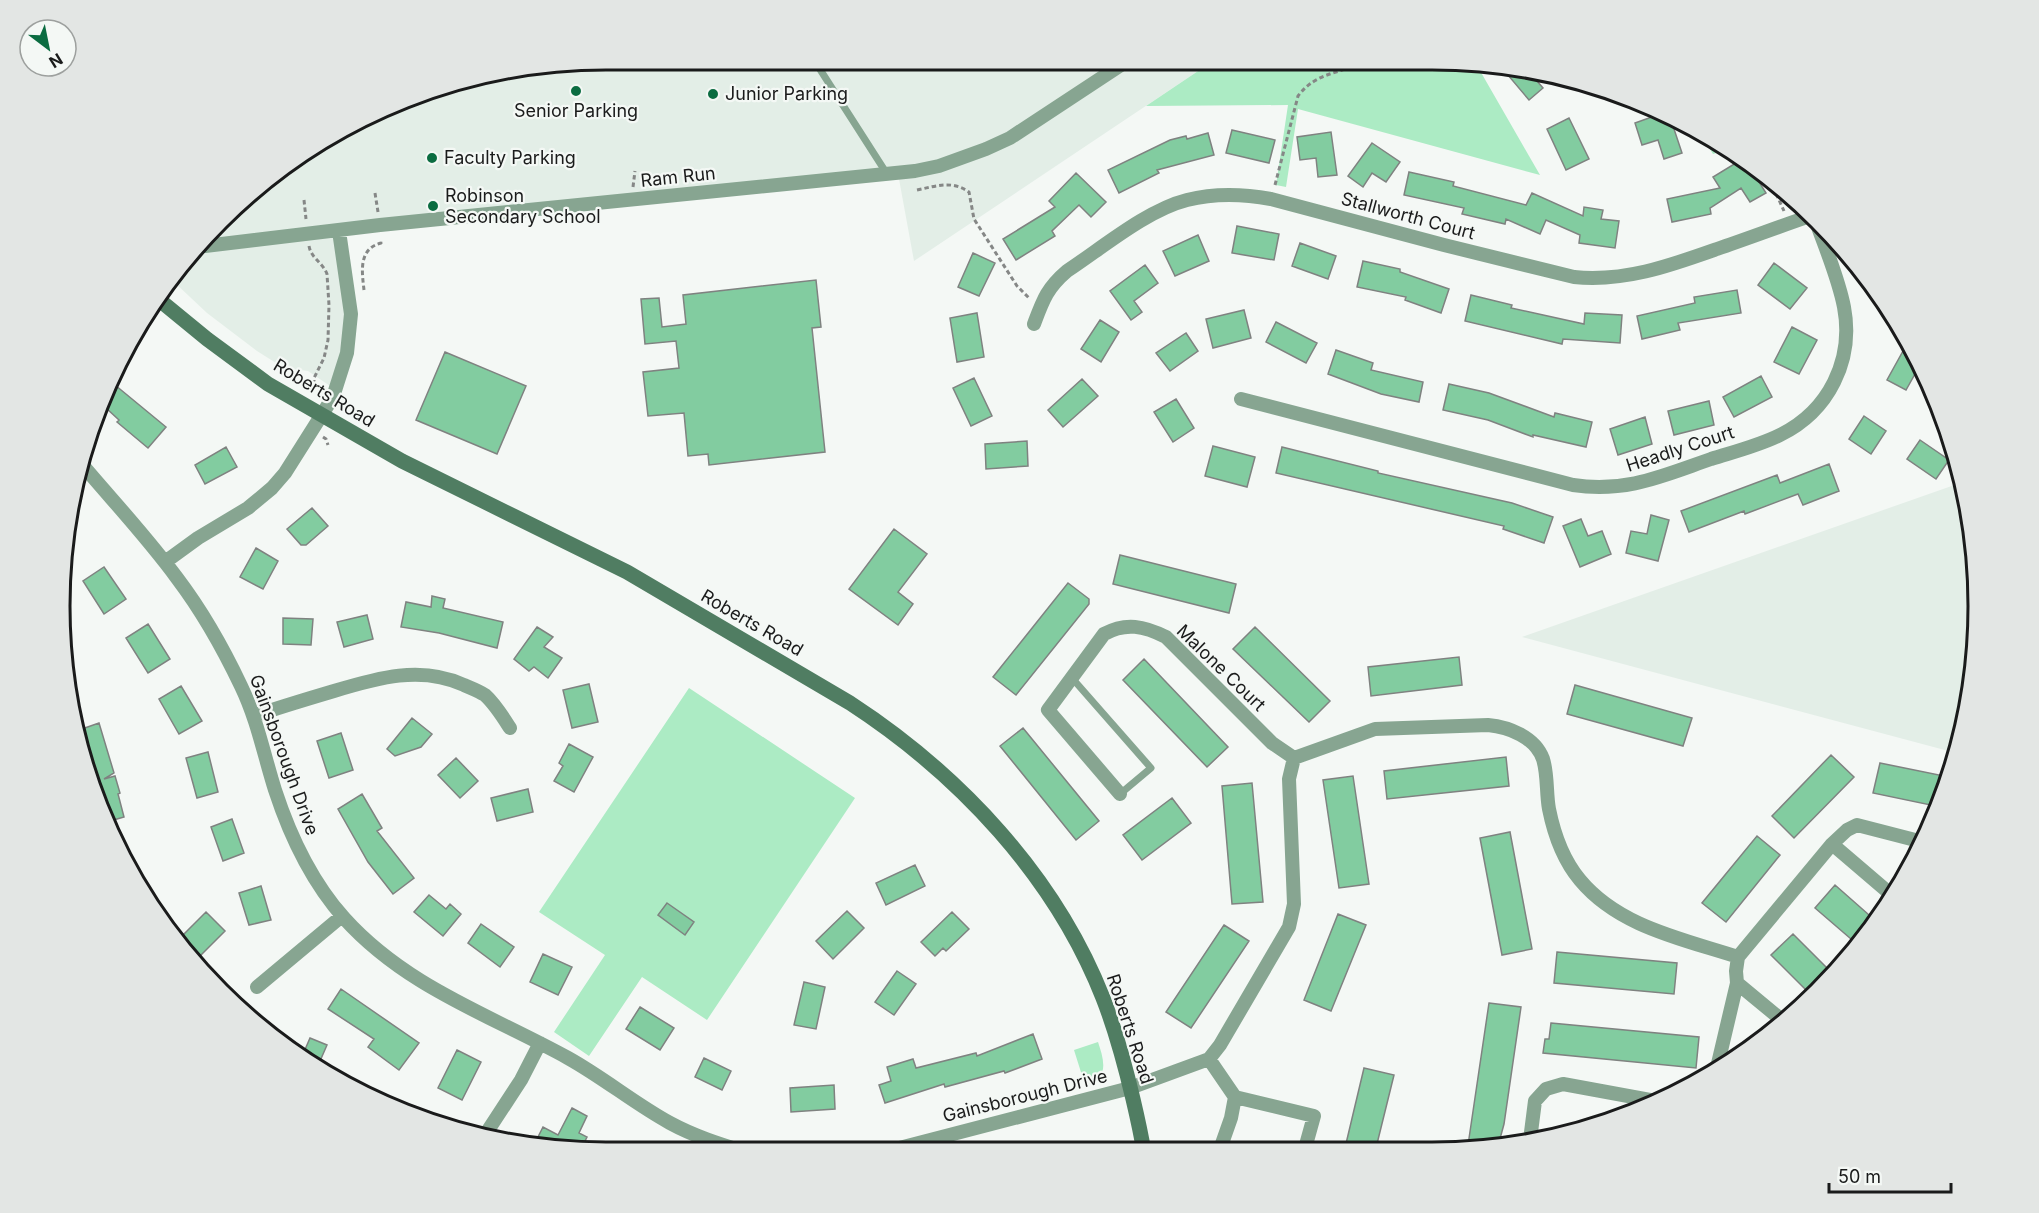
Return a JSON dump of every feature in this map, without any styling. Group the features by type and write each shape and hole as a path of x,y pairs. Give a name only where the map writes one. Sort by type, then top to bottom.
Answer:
{"main road":[{"name":"Roberts Road","path":"164,304 215,346 268,384 402,461 627,572 850,703 919,752 963,792 994,825 1027,866 1083,953 1103,998 1118,1041 1142,1142"}],"street":[{"name":"Ram Run","path":"211,245 634,200 888,176 939,166 1010,138 1113,70"},
{"name":"Stallworth Court","path":"1034,324 1046,293 1053,283 1067,271 1158,211 1187,200 1218,195 1246,195 1272,199 1455,248 1574,277 1592,279 1613,279 1650,272 1803,219"},
{"path":"165,562 261,498 285,473 333,397 347,353 351,314 339,231"},
{"name":"Headly Court","path":"1241,399 1573,485 1614,488 1649,481 1779,436 1817,408 1832,388 1840,372 1847,327 1841,295 1821,237"},
{"name":"Gainsborough Drive","path":"88,472 165,562 215,636 254,716 289,827 310,871 342,916 386,956 422,982 465,1007 540,1043 603,1078 669,1123 713,1142"},
{"name":"Malone Court","path":"1120,794 1048,710 1104,634 1115,628 1132,625 1151,629 1166,637 1272,743 1294,758"},
{"path":"254,716 286,704 366,681 394,675 424,675 454,681 480,692 493,704 510,728"},
{"path":"1307,1142 1314,1116 1235,1097 1209,1059 1220,1045 1289,927 1293,904 1289,779 1294,758 1375,729 1488,725 1505,727 1532,743 1543,758 1548,807 1555,834 1573,870 1599,899 1621,915 1641,924 1738,957"},
{"path":"1719,1059 1737,983 1738,957 1832,844 1847,830 1857,825 1915,840"},
{"path":"1832,844 1886,891"},
{"path":"256,987 342,916"},
{"path":"1737,983 1777,1016"},
{"path":"489,1129 521,1080 540,1043"},
{"name":"Gainsborough Drive","path":"934,1142 1130,1088 1209,1059"},
{"path":"1531,1133 1535,1101 1546,1089 1563,1084 1644,1099"},
{"path":"1223,1142 1235,1097"}],"lane":[{"path":"820,70 888,176"},
{"path":"1072,677 1150,768 1120,794"}],"path":[{"path":"1272,199 1298,96 1306,85 1321,75 1345,70"},
{"path":"633,189 635,171"},
{"path":"917,190 958,185 969,192 974,219 1017,286 1040,309"},
{"path":"1778,197 1790,223"},
{"path":"303,404 314,385 314,378 324,358 329,324 327,274 324,266 310,251 304,200"},
{"path":"312,432 326,439 328,445"}],"shaded area":[{"name":"Robinson Secondary School","path":"606,70 1200,70 914,261 899,179 346,234 352,315 336,390 308,371 284,368 257,351 207,313 177,285 227,227 253,204 280,181 338,142 401,111 468,89 537,75"},
{"path":"1954,485 1964,537 1968,606 1964,676 1948,751 1522,637"}],"green space":[{"path":"1200,70 1432,70 1481,73 1540,175 1298,109 1286,187 1276,185 1288,105 1146,106"},
{"path":"689,688 855,798 707,1020 642,977 589,1056 554,1032 605,955 539,912"},
{"path":"1098,1042 1103,1062 1102,1074 1093,1082 1085,1085 1074,1050"}],"building":[{"path":"1509,76 1537,81 1543,88 1529,100"},
{"path":"1651,117 1674,128 1682,153 1664,159 1658,140 1642,145 1635,123"},
{"path":"1569,118 1589,159 1566,170 1547,129"},
{"path":"1232,130 1275,140 1269,163 1226,153"},
{"path":"1331,132 1337,175 1318,177 1316,158 1300,160 1297,137"},
{"path":"1208,133 1214,155 1157,170 1159,173 1119,193 1108,170 1170,140 1186,136 1187,139"},
{"path":"1372,143 1400,162 1386,182 1372,173 1363,187 1348,176"},
{"path":"1734,164 1758,180 1766,193 1750,202 1741,188 1710,208 1711,214 1672,222 1667,199 1720,188 1713,177"},
{"path":"1409,172 1454,182 1453,186 1526,205 1532,193 1583,216 1584,207 1603,210 1601,219 1619,221 1615,248 1579,243 1580,235 1546,220 1540,234 1506,219 1505,224 1462,214 1464,208 1404,195"},
{"path":"1076,173 1106,202 1091,217 1079,205 1052,231 1055,236 1016,260 1003,239 1055,207 1049,201"},
{"path":"1237,226 1279,234 1274,260 1232,253"},
{"path":"1198,235 1209,261 1175,276 1163,251"},
{"path":"1300,243 1336,256 1328,279 1292,266"},
{"path":"973,253 995,263 979,296 958,287"},
{"path":"1363,261 1400,269 1400,272 1449,289 1441,313 1405,300 1406,297 1357,287"},
{"path":"1774,263 1807,288 1790,309 1758,285"},
{"path":"1145,265 1158,283 1134,301 1142,312 1131,320 1110,291"},
{"path":"816,280 821,327 812,328 825,452 709,465 708,454 688,456 684,413 648,416 643,372 679,368 676,341 645,344 641,299 659,298 662,327 686,324 683,295"},
{"path":"1737,290 1741,313 1678,323 1680,330 1642,339 1637,316 1695,303 1694,297"},
{"path":"1471,295 1512,305 1511,308 1584,324 1585,313 1622,315 1620,343 1563,339 1562,344 1465,321"},
{"path":"1244,310 1251,338 1213,348 1206,319"},
{"path":"977,313 984,357 957,362 950,318"},
{"path":"1100,320 1119,332 1101,362 1081,349"},
{"path":"1276,322 1317,343 1306,363 1266,342"},
{"path":"1792,327 1817,340 1799,374 1774,362"},
{"path":"1186,333 1198,351 1170,371 1156,353"},
{"path":"1336,350 1373,363 1371,370 1423,382 1419,402 1381,394 1328,374"},
{"path":"1903,351 1915,374 1906,390 1887,380"},
{"path":"445,352 526,386 497,454 416,420"},
{"path":"1761,376 1772,397 1734,417 1723,397"},
{"path":"974,378 992,416 971,426 953,388"},
{"path":"1082,379 1098,396 1063,427 1048,410"},
{"path":"1449,384 1489,393 1554,417 1555,413 1592,422 1586,447 1533,435 1533,437 1488,420 1443,410"},
{"path":"118,387 166,427 148,448 117,422 119,420 108,410"},
{"path":"1176,399 1194,428 1173,442 1154,412"},
{"path":"1709,401 1714,425 1674,435 1668,411"},
{"path":"1864,416 1886,431 1871,454 1849,439"},
{"path":"1645,417 1652,444 1618,455 1610,429"},
{"path":"1920,440 1948,461 1936,479 1907,459"},
{"path":"1027,441 1028,466 986,469 985,444"},
{"path":"1213,446 1255,457 1247,487 1205,476"},
{"path":"226,447 237,467 205,484 195,465"},
{"path":"1282,447 1378,471 1378,473 1512,503 1553,517 1544,543 1503,529 1504,526 1276,473"},
{"path":"1829,464 1839,491 1803,505 1798,494 1689,532 1681,511 1777,475 1780,483"},
{"path":"312,508 328,526 306,545 301,545 287,529"},
{"path":"1651,515 1669,520 1658,561 1626,553 1631,531 1647,534"},
{"path":"1581,519 1588,536 1602,531 1611,554 1580,567 1563,526"},
{"path":"894,529 927,554 898,592 913,604 898,625 849,589"},
{"path":"256,548 278,561 263,589 240,577"},
{"path":"1120,555 1236,584 1229,613 1113,584"},
{"path":"104,567 126,599 104,614 83,581"},
{"path":"1068,583 1089,599 1089,604 1016,695 993,677"},
{"path":"432,596 445,599 443,608 503,622 497,648 439,633 401,627 406,602 431,607"},
{"path":"367,615 373,639 344,647 337,622"},
{"path":"283,618 313,619 311,645 283,644"},
{"path":"148,624 170,659 148,673 126,638"},
{"path":"537,627 553,637 544,647 562,658 548,678 534,667 529,671 514,659"},
{"path":"1255,627 1330,701 1309,722 1233,649"},
{"path":"1459,657 1462,685 1371,696 1368,667"},
{"path":"1144,659 1228,747 1207,767 1123,680"},
{"path":"589,684 598,722 572,728 563,690"},
{"path":"1575,685 1692,718 1683,746 1567,714"},
{"path":"181,686 202,721 179,734 159,699"},
{"path":"412,718 432,734 421,747 395,756 387,749"},
{"path":"99,723 114,773 104,779 115,776 124,817 115,820 111,812 85,728"},
{"path":"1023,728 1099,821 1076,840 1000,746"},
{"path":"341,733 353,770 329,778 317,741"},
{"path":"569,744 593,757 574,792 554,781 563,766 559,763"},
{"path":"208,752 218,792 197,798 186,758"},
{"path":"1831,755 1854,777 1794,838 1772,816"},
{"path":"1506,757 1509,786 1387,799 1384,771"},
{"path":"456,758 478,781 460,798 438,775"},
{"path":"1880,763 1941,775 1931,805 1873,793"},
{"path":"1353,776 1369,884 1339,888 1323,780"},
{"path":"1252,783 1263,902 1232,904 1222,786"},
{"path":"528,789 533,812 497,821 491,798"},
{"path":"362,794 382,828 377,831 414,878 393,894 368,862 338,809"},
{"path":"1172,798 1191,823 1142,860 1123,835"},
{"path":"232,819 244,853 223,861 211,827"},
{"path":"1510,832 1532,949 1502,955 1480,838"},
{"path":"1757,836 1780,855 1726,922 1702,903"},
{"path":"915,865 925,886 886,905 876,883"},
{"path":"1835,885 1870,916 1852,940 1815,908"},
{"path":"261,886 271,920 249,925 239,893"},
{"path":"429,895 446,909 450,904 461,914 443,936 414,912"},
{"path":"667,903 694,922 685,935 658,915"},
{"path":"847,911 864,928 833,959 816,941"},
{"path":"206,912 225,931 200,956 183,935"},
{"path":"952,912 969,929 946,951 943,948 935,956 921,942"},
{"path":"1338,914 1366,925 1331,1011 1304,1000"},
{"path":"481,924 514,947 500,967 468,943"},
{"path":"1224,925 1249,941 1191,1028 1166,1012"},
{"path":"1793,934 1827,968 1807,991 1771,955"},
{"path":"1557,952 1677,963 1674,994 1554,983"},
{"path":"543,954 572,967 558,995 530,982"},
{"path":"897,971 916,984 894,1015 875,1002"},
{"path":"804,982 825,987 816,1029 794,1025"},
{"path":"341,989 419,1043 399,1070 368,1047 374,1039 328,1009"},
{"path":"1489,1003 1521,1007 1500,1138 1469,1141"},
{"path":"640,1007 674,1028 660,1050 626,1029"},
{"path":"1551,1023 1699,1037 1696,1068 1543,1053 1545,1039 1549,1039"},
{"path":"1033,1034 1042,1059 1005,1073 1004,1071 945,1087 944,1084 885,1103 879,1085 891,1081 887,1067 913,1059 916,1068 976,1053 977,1056"},
{"path":"310,1038 327,1045 321,1060 305,1049"},
{"path":"457,1050 481,1062 462,1100 438,1088"},
{"path":"704,1058 731,1071 722,1090 695,1077"},
{"path":"1364,1068 1394,1075 1377,1142 1346,1142"},
{"path":"834,1085 835,1109 791,1112 790,1088"},
{"path":"572,1108 587,1116 579,1133 587,1137 585,1141 537,1138 543,1127 558,1135"}],"place":[{"name":"Senior Parking","path":"576,91"},
{"name":"Junior Parking","path":"713,94"},
{"name":"Faculty Parking","path":"432,158"},
{"name":"Robinson Secondary School","path":"433,206"}]}
